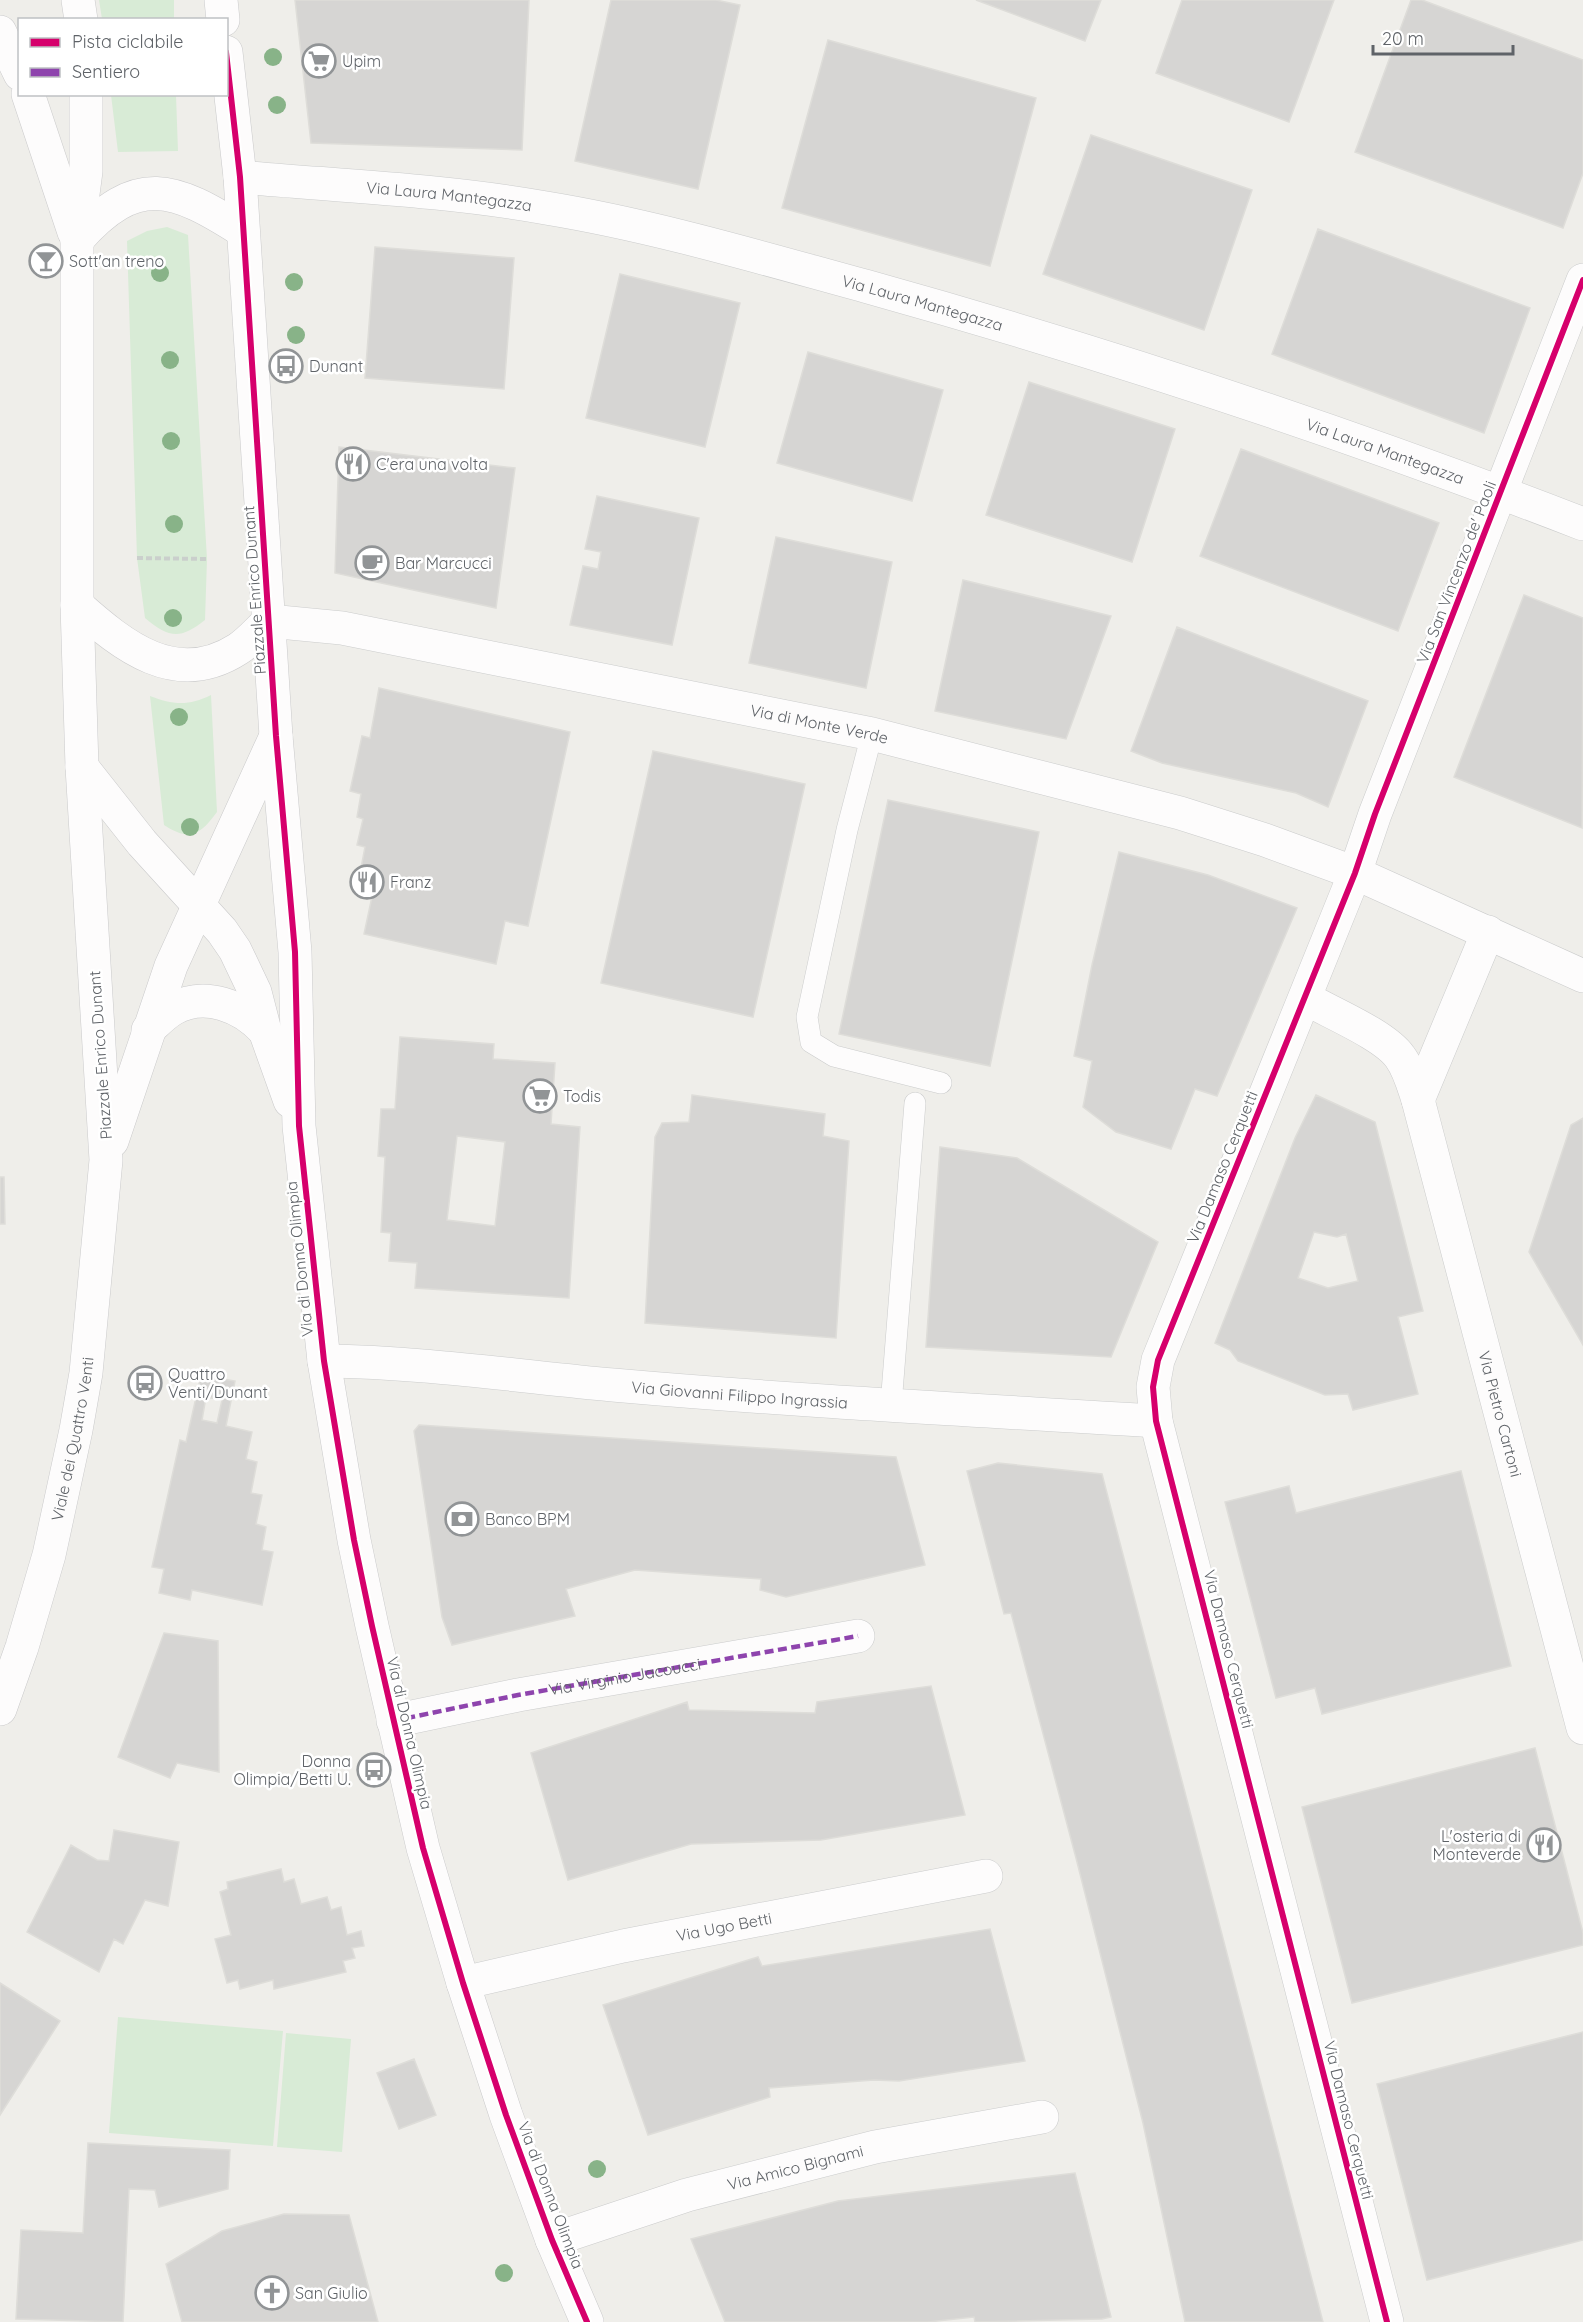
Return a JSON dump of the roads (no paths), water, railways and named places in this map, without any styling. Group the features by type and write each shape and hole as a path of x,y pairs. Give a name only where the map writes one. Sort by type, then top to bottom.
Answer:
{"street":[{"path":"78,0 81,18"},
{"path":"221,0 223,18"},
{"path":"0,32 18,70"},
{"name":"Piazzale Enrico Dunant","path":"228,70 240,177 276,736 295,951 299,1126"},
{"path":"29,96 77,240 113,206 145,194 160,194 193,201 243,231"},
{"name":"Piazzale Enrico Dunant","path":"86,96 86,171 77,240 77,605 82,767 106,1160"},
{"name":"Via Laura Mantegazza","path":"240,177 456,196 543,207 622,223 759,258 1015,328 1456,475 1583,524"},
{"name":"Via San Vincenzo de' Paoli","path":"1305,998 1583,280"},
{"path":"77,605 130,647 150,658 179,665 194,665 225,656 239,648 269,621"},
{"name":"Via di Monte Verde","path":"269,621 342,628 872,734 1084,787 1180,813 1284,846 1355,873 1488,932"},
{"name":"Piazzale Enrico Dunant","path":"106,1160 171,966 276,736"},
{"path":"82,767 142,843 222,931 246,969 255,992 265,1031 299,1126"},
{"path":"1418,1100 1488,932 1583,976"},
{"name":"Via Pietro Cartoni","path":"1305,998 1384,1041 1399,1056 1408,1073 1418,1100 1583,1728"},
{"name":"Via Damaso Cerquetti","path":"1305,998 1158,1360 1153,1387 1156,1421 1387,2322"},
{"path":"148,1030 173,1009 183,1004 203,1002 233,1006 248,1014 265,1031"},
{"name":"Via di Donna Olimpia","path":"299,1126 324,1361 354,1540 423,1848 463,1983 506,2115 552,2240 587,2322"},
{"name":"Viale dei Quattro Venti","path":"0,1709 22,1647 49,1554 76,1430 86,1373 106,1160"},
{"name":"Via Giovanni Filippo Ingrassia","path":"324,1361 388,1362 613,1385 1156,1421"},
{"name":"Via Virginio Jacoucci","path":"393,1721 518,1695 858,1636"},
{"name":"Via Ugo Betti","path":"463,1983 623,1946 986,1876"},
{"name":"Via Amico Bignami","path":"552,2240 687,2195 875,2147 1042,2117"}],"lane":[{"path":"872,734 846,830 807,1017 811,1042 834,1056 941,1083"},
{"path":"891,1405 915,1103"}],"place":[{"name":"Upim","path":"319,61"},
{"name":"Sott'an treno","path":"46,261"},
{"name":"Dunant","path":"286,366"},
{"name":"C'era una volta","path":"353,464"},
{"name":"Bar Marcucci","path":"372,563"},
{"name":"Franz","path":"367,882"},
{"name":"Todis","path":"540,1096"},
{"name":"Quattro Venti/Dunant","path":"145,1383"},
{"name":"Banco BPM","path":"462,1519"},
{"name":"Donna Olimpia/Betti U.","path":"374,1770"},
{"name":"L'osteria di Monteverde","path":"1544,1845"},
{"name":"San Giulio","path":"272,2293"}]}
